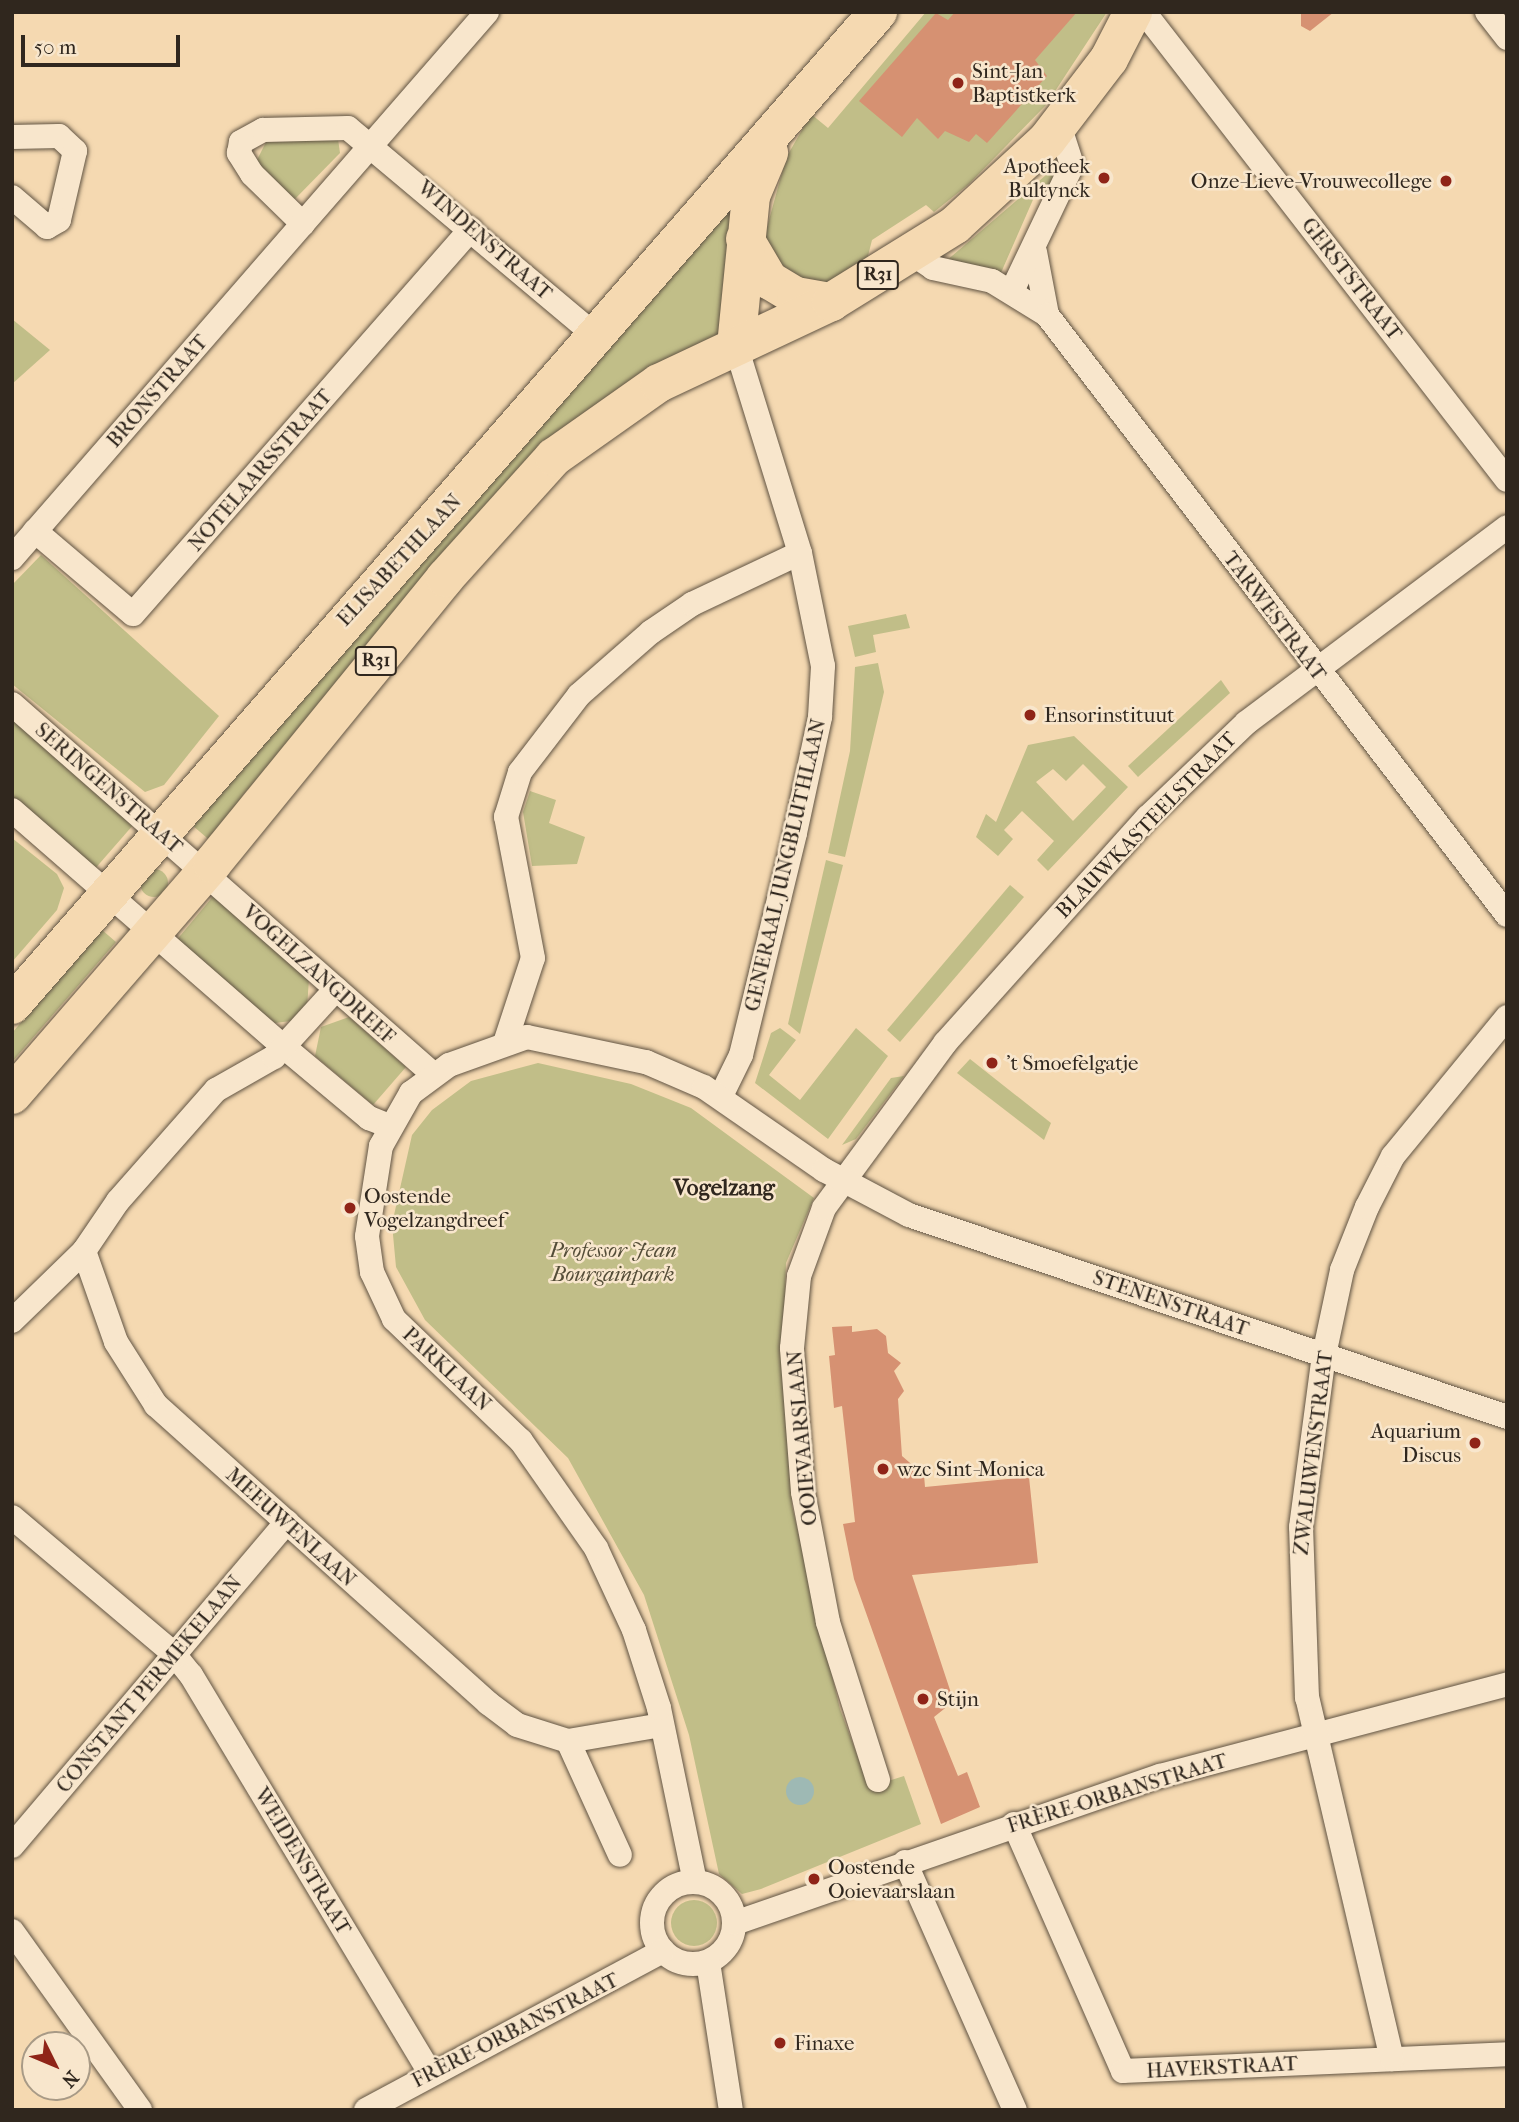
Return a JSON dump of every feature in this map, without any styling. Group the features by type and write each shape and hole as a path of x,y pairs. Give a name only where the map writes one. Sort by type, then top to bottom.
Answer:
{"main road":[{"name":"ELISABETHLAAN","path":"12,1005 106,892 597,337 878,12"},
{"name":"ELISABETHLAAN","path":"12,1095 205,871 436,588 554,457 659,383 831,302 914,255 983,202 1059,125 1109,59 1133,12"},
{"name":"ELISABETHLAAN","path":"736,346 751,196 787,117"},
{"name":"R31","path":"745,239 769,280 796,296 831,302"}],"street":[{"name":"BRONSTRAAT","path":"12,558 487,12"},
{"name":"GERSTSTRAAT","path":"1144,12 1507,480"},
{"path":"1487,12 1507,38"},
{"path":"1012,291 1035,252 1072,165 1059,125"},
{"path":"303,224 252,174 239,153 241,142 263,130 348,128 373,144"},
{"path":"12,137 59,136 75,151 59,220 47,227 12,197"},
{"name":"WINDENSTRAAT","path":"373,144 597,337"},
{"name":"NOTELAARSSTRAAT","path":"35,531 133,614 471,229"},
{"name":"TARWESTRAAT","path":"1035,252 1047,315"},
{"name":"TARWESTRAAT","path":"914,255 933,268 1012,291 1047,315 1316,671 1507,915"},
{"name":"GENERAAL JUNGBLUTHLAAN","path":"721,1096 741,1055 820,717 818,621 800,553 736,346"},
{"name":"BLAUWKASTEELSTRAAT","path":"840,1179 953,1033 1148,817 1247,723 1507,527"},
{"path":"506,1040 533,958 506,817 520,772 579,695 651,632 692,604 800,553"},
{"name":"SERINGENSTRAAT","path":"12,704 205,871"},
{"path":"12,810 284,1047 369,1118 389,1126"},
{"name":"VOGELZANGDREEF","path":"205,871 434,1075"},
{"path":"12,1321 84,1251 117,1201 216,1090 284,1047 336,989"},
{"name":"ZWALUWENSTRAAT","path":"1392,2059 1314,1734 1299,1556 1324,1355 1342,1270 1393,1156 1507,1017"},
{"name":"PARKLAAN","path":"695,1882 663,1725 634,1630 562,1491 522,1441 417,1345 381,1296 366,1236 389,1126 411,1093 434,1075 506,1040 547,1038 646,1062 721,1096 840,1179"},
{"name":"STENENSTRAAT","path":"840,1179 909,1215 1507,1417"},
{"name":"OOIEVAARSLAAN","path":"840,1179 799,1276 792,1348 803,1492 819,1575 851,1703 878,1780"},
{"name":"MEEUWENLAAN","path":"84,1251 136,1379 287,1522 498,1710 517,1725 568,1741 663,1725"},
{"name":"WEIDENSTRAAT","path":"12,1517 173,1653 430,2072"},
{"name":"CONSTANT PERMEKELAAN","path":"12,1846 173,1653 287,1522"},
{"name":"FRÈRE-ORBANSTRAAT","path":"735,1923 1014,1824 1314,1734 1507,1684"},
{"path":"568,1741 620,1855"},
{"name":"HAVERSTRAAT","path":"1014,1824 1123,2071 1507,2054"},
{"path":"905,1862 1016,2110"},
{"path":"695,1882 723,1895 735,1923 727,1947 708,1962 688,1964 663,1951 653,1933 655,1908 671,1889 695,1882"},
{"path":"12,1931 140,2110"},
{"name":"FRÈRE-ORBANSTRAAT","path":"366,2110 430,2072 663,1951"},
{"path":"708,1962 731,2110"}],"green space":[{"path":"926,12 1107,12 1046,105 969,184 934,212 926,205 872,240 867,260 831,283 789,284 763,242 786,158 811,114 828,128"},
{"path":"338,139 340,153 293,201 256,162 266,142"},
{"path":"1053,169 1051,195 1039,186 1000,275 945,262"},
{"path":"733,205 724,275 726,331 495,503 243,795 214,844 192,825"},
{"path":"12,319 50,350 12,384"},
{"path":"41,555 219,716 164,785 145,792 12,684 12,585"},
{"path":"906,614 910,628 873,635 876,652 855,657 848,626"},
{"path":"878,663 884,692 845,857 828,853 850,751 855,667"},
{"path":"1221,680 1230,693 1138,777 1128,766"},
{"path":"12,720 134,824 93,871 12,796"},
{"path":"1074,736 1128,787 1048,871 1037,860 1054,841 1022,811 1004,830 1013,839 998,856 976,837 986,814 996,822 1028,745","holes":["1083,764 1106,787 1073,821 1036,782 1053,769 1066,781"]},
{"path":"530,791 556,800 549,823 585,837 577,864 532,866 523,812"},
{"path":"12,838 57,874 64,888 57,910 12,962"},
{"path":"826,860 843,865 800,1034 788,1024"},
{"path":"154,869 164,873 168,883 164,893 154,897 144,893 140,883 144,873"},
{"path":"1010,885 1024,897 900,1042 887,1030"},
{"path":"215,894 309,979 307,1007 291,1021 275,1023 175,942"},
{"path":"94,923 116,942 12,1062 12,1033 69,966"},
{"path":"349,1017 406,1067 373,1105 315,1056 321,1027"},
{"path":"780,1028 796,1040 769,1075 800,1100 856,1028 888,1056 828,1139 755,1083 771,1033"},
{"path":"970,1059 1051,1123 1044,1140 957,1073"},
{"name":"Professor Jean Bourgainpark","path":"538,1063 631,1084 691,1108 814,1198 786,1263 783,1345 792,1506 840,1709 869,1787 904,1776 921,1824 761,1889 742,1894 719,1874 689,1735 644,1595 568,1458 425,1320 396,1267 392,1224 412,1135 432,1110 471,1081"},
{"path":"904,1076 856,1139 842,1145 891,1078"},
{"path":"694,1900 711,1906 717,1923 711,1940 694,1946 677,1940 671,1923 677,1906"}],"water":[{"path":"800,1777 810,1781 814,1791 810,1801 800,1805 790,1801 786,1791 790,1781"}],"building":[{"name":"Sint-Jan Baptistkerk","path":"955,12 1077,12 1035,60 1047,76 987,143 976,134 969,142 945,131 938,139 917,118 902,137 859,101 936,13 948,20"},
{"path":"1301,12 1334,12 1310,31 1301,26"},
{"name":"wzc Sint-Monica","path":"852,1326 852,1332 877,1329 886,1336 888,1353 901,1363 894,1371 904,1391 898,1399 902,1456 924,1475 925,1487 1029,1477 1038,1563 912,1575 951,1693 945,1695 949,1705 934,1717 958,1776 967,1772 980,1807 941,1824 854,1579 843,1524 855,1522 842,1406 834,1408 829,1356 835,1355 832,1327"}],"place":[{"name":"Sint-Jan Baptistkerk","path":"958,83"},
{"name":"Apotheek Bultynck","path":"1104,178"},
{"name":"Onze-Lieve-Vrouwecollege","path":"1446,181"},
{"name":"Ensorinstituut","path":"1030,715"},
{"name":"'t Smoefelgatje","path":"992,1063"},
{"name":"Oostende Vogelzangdreef","path":"350,1208"},
{"name":"Aquarium Discus","path":"1475,1443"},
{"name":"wzc Sint-Monica","path":"883,1469"},
{"name":"Stijn","path":"923,1699"},
{"name":"Oostende Ooievaarslaan","path":"814,1879"},
{"name":"Finaxe","path":"780,2043"}],"district":[{"name":"Vogelzang","path":"724,1188"}]}
